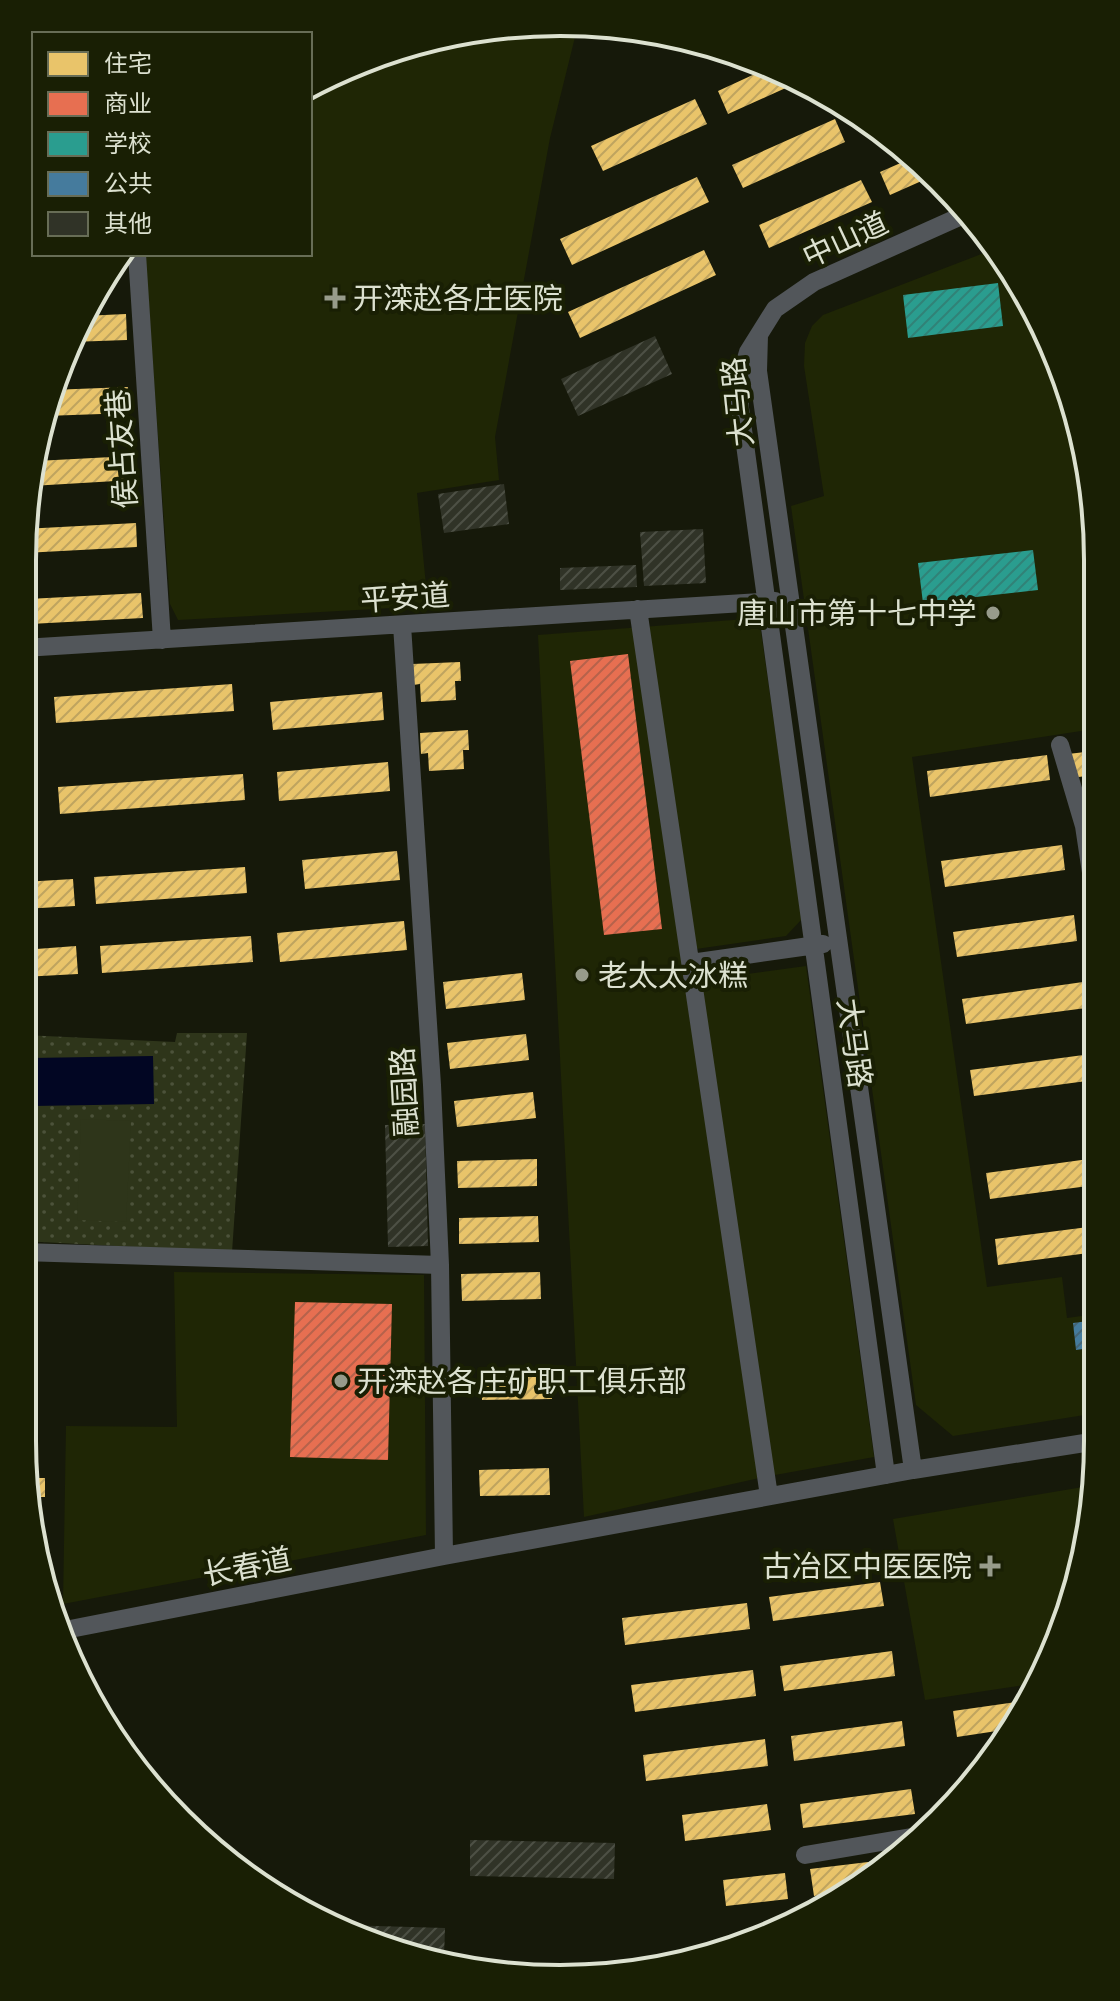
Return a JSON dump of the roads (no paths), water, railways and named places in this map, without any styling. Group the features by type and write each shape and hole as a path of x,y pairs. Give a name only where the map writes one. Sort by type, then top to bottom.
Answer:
{"street":[{"name":"中山道","path":"759,332 775,309 814,282 957,218"},
{"name":"侯占友巷","path":"137,256 162,640"},
{"name":"大马路","path":"759,332 748,352 740,379 740,408 886,1475"},
{"name":"大马路","path":"759,332 758,371 913,1470"},
{"name":"平安道","path":"36,647 766,600 790,602"},
{"path":"638,609 769,1496"},
{"name":"融园路","path":"402,625 432,1085 440,1265 444,1556"},
{"path":"1060,745 1084,826"},
{"path":"691,963 838,942"},
{"path":"36,1252 440,1265"},
{"name":"长春道","path":"71,1629 769,1496 1084,1443"},
{"path":"805,1855 900,1839"}],"water":[{"path":"153,1056 154,1104 36,1106 36,1058"}],"place":[{"name":"开滦赵各庄医院","path":"335,298"},
{"name":"唐山市第十七中学","path":"993,613"},
{"name":"老太太冰糕","path":"582,975"},
{"name":"开滦赵各庄矿职工俱乐部","path":"341,1381"},
{"name":"古冶区中医医院","path":"990,1566"}]}
